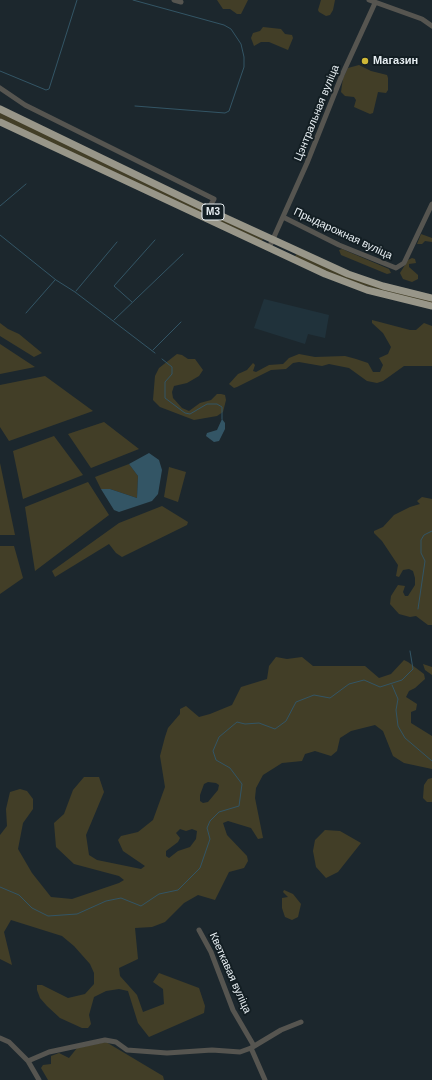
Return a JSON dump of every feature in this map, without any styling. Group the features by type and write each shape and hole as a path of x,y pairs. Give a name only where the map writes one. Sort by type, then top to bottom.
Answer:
{"highway":[{"name":"М3","path":"0,109 208,210 348,274 383,286 432,298"},
{"name":"М3","path":"0,122 325,274 367,290 432,306"}],"street":[{"path":"174,0 181,2"},
{"path":"369,0 375,4 422,19 432,26"},
{"name":"Цэнтральная вуліца","path":"268,248 283,217 375,4"},
{"path":"0,88 25,104 214,199 208,210"},
{"name":"Прыдарожная вуліца","path":"283,217 339,245 396,268 404,263 432,204"},
{"name":"Кветкавая вуліца","path":"199,930 210,952 233,1010 252,1047 265,1080"},
{"path":"28,1061 49,1052 105,1040 116,1042 128,1050 167,1053 212,1050 233,1052 252,1047 281,1030 301,1022"},
{"path":"0,1038 9,1042 28,1061 39,1080"}],"shaded area":[{"path":"217,0 248,0 241,14 237,14 230,9 223,9"},
{"path":"321,0 335,0 333,10 330,15 326,16 319,12 318,10"},
{"path":"263,27 281,29 285,34 292,35 293,38 288,50 269,42 261,42 254,46 251,38 253,33 260,31"},
{"path":"359,65 371,71 387,75 388,78 388,90 386,93 378,92 373,113 370,114 354,107 356,100 354,97 345,96 341,92 343,78 348,68"},
{"path":"0,112 263,239 262,241 0,119"},
{"path":"421,234 432,238 432,242 425,241 422,244 417,244"},
{"path":"342,249 389,269 391,273 387,274 341,255 339,250"},
{"path":"296,254 432,301 432,304 359,284 326,272 295,257"},
{"path":"412,258 415,259 416,263 409,264 409,267 418,275 418,279 412,282 403,279 400,273 408,260"},
{"path":"264,299 329,315 325,338 308,334 305,344 254,328"},
{"path":"372,320 410,330 416,330 424,323 432,326 432,366 404,366 383,381 377,383 367,381 349,368 329,364 322,366 299,362 293,363 286,369 271,370 234,388 229,384 238,374 247,370 253,363 255,365 253,371 256,372 269,365 283,364 289,358 299,354 315,357 345,356 368,363 373,372 380,372 383,365 379,358 388,354 391,347 383,333 372,323"},
{"path":"0,323 19,334 42,353 34,357 0,336"},
{"path":"0,344 35,367 0,374"},
{"path":"177,354 188,359 195,359 203,370 199,376 187,383 174,386 172,392 173,398 182,408 189,411 200,403 211,400 217,394 225,395 226,400 223,412 217,416 194,420 160,407 153,400 155,376 159,368"},
{"path":"45,376 93,411 9,441 0,427 0,385"},
{"path":"222,419 225,423 225,429 219,441 214,442 206,436 207,433 217,430"},
{"path":"104,422 139,449 91,468 68,434"},
{"path":"54,436 83,475 23,499 13,451"},
{"path":"149,453 159,460 162,470 158,494 152,501 119,512 114,510 101,489 110,489 137,498 138,476 129,464"},
{"path":"0,463 15,535 0,535"},
{"path":"129,464 138,476 137,498 110,489 101,489 95,477"},
{"path":"169,467 186,472 178,502 164,497"},
{"path":"88,482 109,515 35,571 25,507"},
{"path":"422,497 432,499 432,625 428,625 416,616 410,617 399,614 390,604 391,596 398,585 405,586 403,592 405,596 408,596 415,585 415,578 413,571 409,569 403,570 399,577 396,576 398,565 382,541 374,533 374,531 383,527 394,515 420,504 417,501"},
{"path":"162,506 188,522 187,525 122,557 116,553 109,544 55,577 52,571 119,523"},
{"path":"0,546 14,546 23,578 0,594"},
{"path":"276,657 287,659 302,657 313,666 365,666 379,678 391,674 404,660 408,662 424,674 425,679 409,691 406,697 417,704 416,710 411,712 411,723 432,736 432,769 404,763 393,756 383,731 375,725 351,731 340,738 337,751 331,756 315,751 305,754 302,761 282,763 263,775 256,788 255,798 263,838 258,839 251,828 228,821 223,823 227,835 247,856 248,861 244,868 229,872 215,900 198,895 184,903 165,922 152,927 135,928 138,959 119,968 120,976 137,995 143,1012 164,1004 163,989 153,982 159,973 199,988 205,1006 204,1013 149,1037 138,1023 128,991 119,989 106,991 94,997 89,1015 91,1024 88,1028 82,1028 60,1018 40,998 37,985 42,985 68,998 85,994 94,984 94,973 90,964 74,946 62,936 11,920 4,932 12,965 0,959 0,835 7,826 6,809 10,792 20,789 27,791 33,799 33,809 23,823 18,849 32,873 51,897 72,899 119,883 124,880 119,876 74,864 56,847 54,823 64,814 73,790 84,777 99,777 104,792 86,835 89,855 97,860 141,869 145,866 123,851 118,840 121,836 138,832 153,820 165,787 160,756 168,728 180,714 180,709 186,706 199,717 232,705 241,687 267,679 269,666","holes":["208,782 219,785 218,790 208,802 203,803 200,801 200,795 204,784","180,829 186,831 192,829 197,831 196,839 190,847 178,851 169,858 166,856 166,851 178,842 180,838 176,833"]},
{"path":"423,664 432,667 432,675 425,670"},
{"path":"432,778 432,802 427,802 423,798 424,785 428,779"},
{"path":"325,830 340,831 361,843 338,872 326,878 316,867 313,851 315,840"},
{"path":"284,890 293,894 301,904 298,917 292,920 285,917 282,908 282,898 288,897 283,892"},
{"path":"106,1042 163,1076 164,1080 48,1080 41,1068 43,1065 51,1064 51,1056 59,1053 69,1058 77,1048"}],"waterway":[{"path":"0,71 46,90 49,89 77,0"},
{"path":"133,0 224,25 231,29 241,44 244,57 244,67 229,111 225,113 135,106"},
{"path":"0,206 26,184"},
{"path":"0,235 56,280 75,292 155,353"},
{"path":"132,302 114,286 155,240"},
{"path":"76,291 117,242"},
{"path":"114,320 183,254"},
{"path":"26,313 55,280"},
{"path":"153,350 181,322"},
{"path":"162,359 172,367 172,374 165,382 165,398 185,413 190,414 207,404 217,404 222,407 222,419"},
{"path":"418,609 425,561 421,553 421,540 424,535 432,531"},
{"path":"0,887 19,895 32,908 48,916 77,914 106,901 121,898 141,906 159,894 178,890 200,868 210,839 207,828 210,821 219,812 239,806 242,784 230,768 216,760 213,751 219,737 237,722 245,724 259,723 275,729 286,721 296,702 314,695 330,698 349,684 364,680 380,687 402,680 413,669 410,651"},
{"path":"392,685 398,699 396,710 398,726 405,738 432,761"}],"place":[{"name":"Магазин","path":"365,61"}]}
